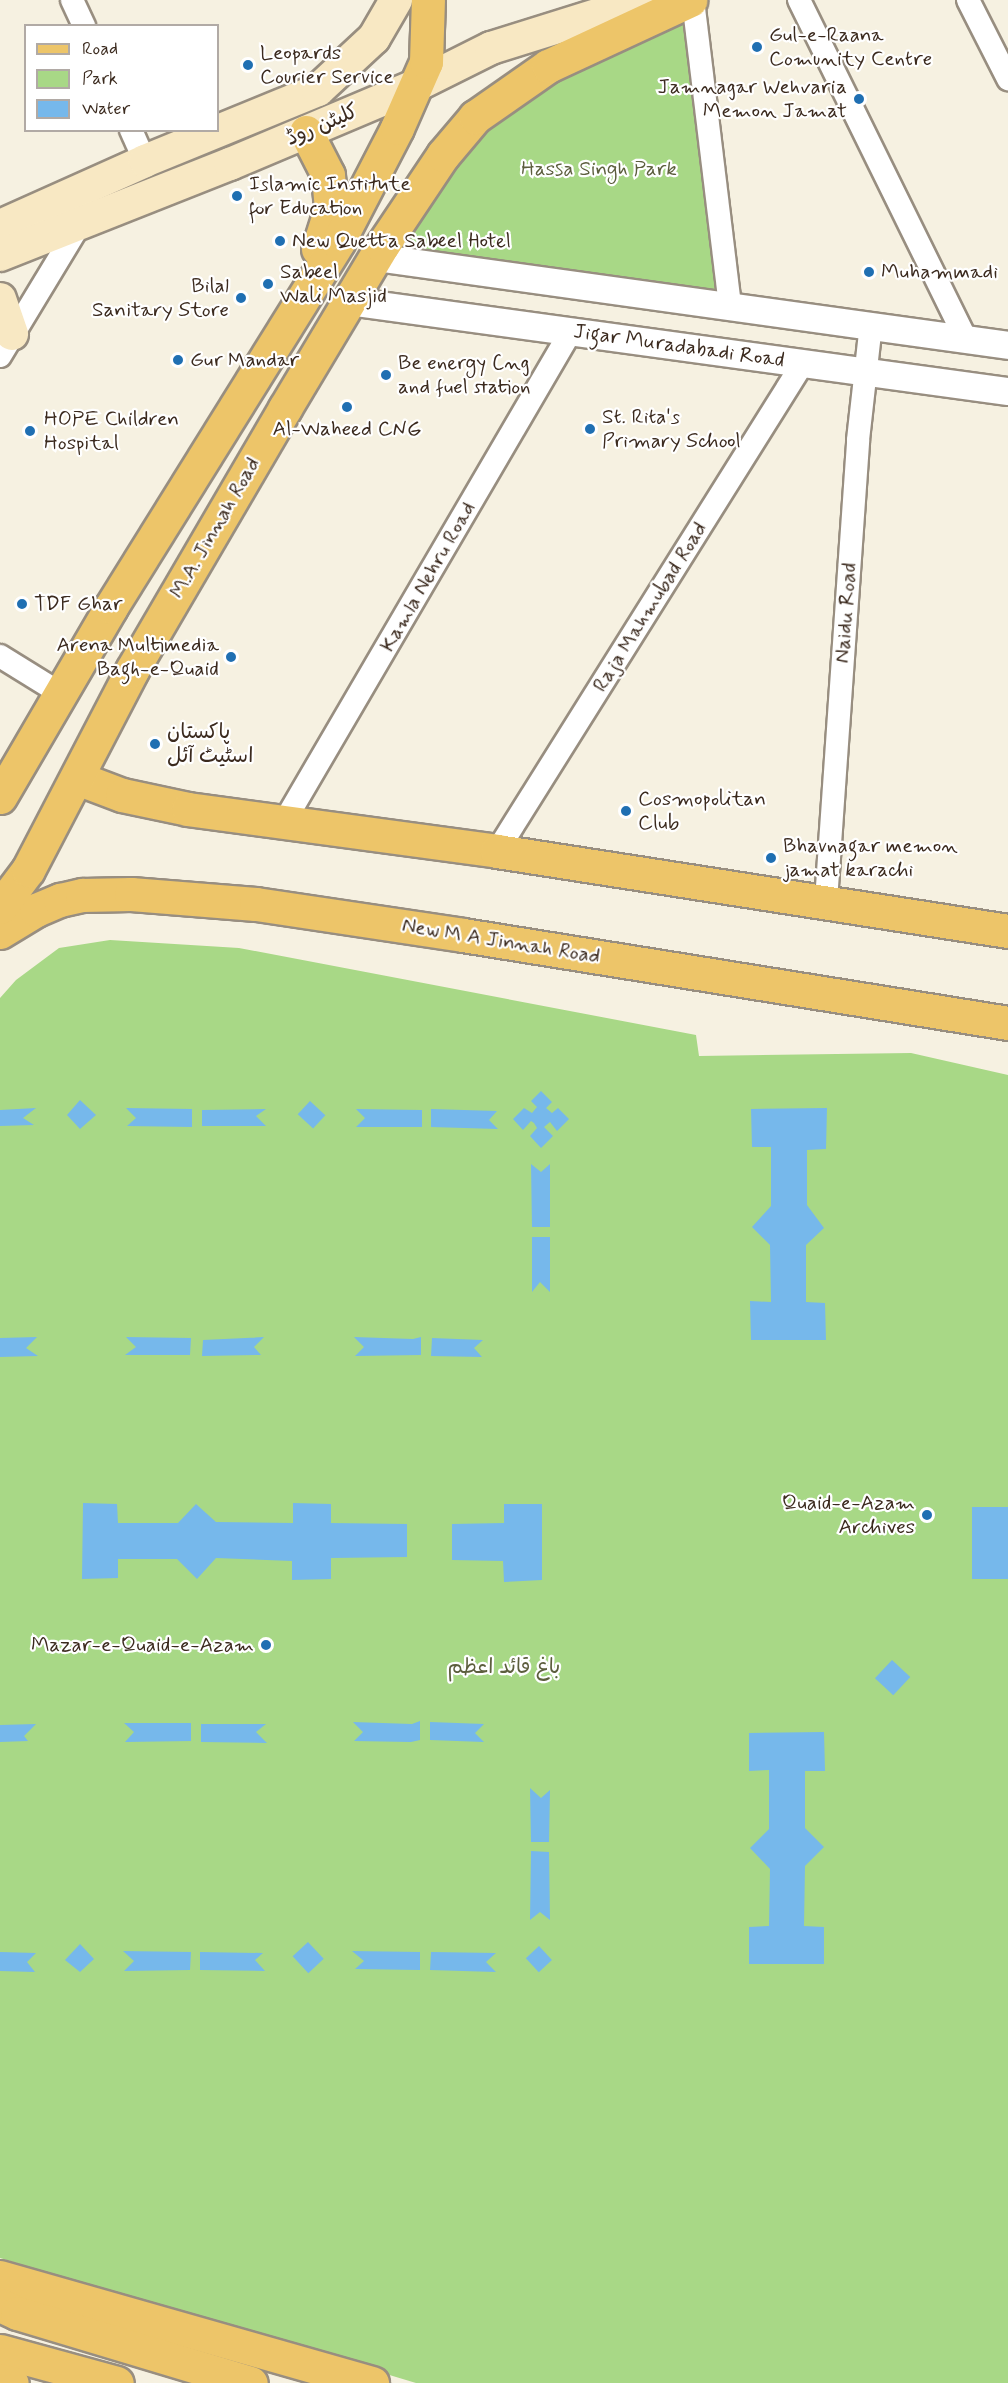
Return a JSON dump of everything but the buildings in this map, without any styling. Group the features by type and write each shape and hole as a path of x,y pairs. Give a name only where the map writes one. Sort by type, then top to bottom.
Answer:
{"main road":[{"name":"کلیٹن روڈ","path":"219,131 318,90 374,38 396,0"},
{"name":"کلیٹن روڈ","path":"0,226 79,206 306,132 417,86 491,48 644,0"},
{"name":"M.A. Jinnah Road","path":"2,900 28,870 132,670 375,257 442,155 475,117 548,66 692,0"},
{"path":"0,797 60,693 338,242 397,128 426,62 426,5"},
{"name":"کلیٹن روڈ","path":"0,255 79,206 145,161 216,132"},
{"path":"303,297 331,208 328,175 306,132"},
{"path":"0,299 6,345"},
{"path":"77,778 145,801 497,851 772,896 826,901 1008,931"},
{"name":"New M A Jinnah Road","path":"0,932 21,918 60,900 82,895 123,893 256,904 463,934 1008,1023"},
{"path":"2,900 60,900"},
{"path":"0,2277 372,2383"},
{"path":"12,2383 1,2361 9,2309 251,2383"},
{"path":"1,2361 117,2383"}],"street":[{"path":"72,0 83,24"},
{"path":"692,0 730,306"},
{"path":"799,0 966,339"},
{"path":"968,0 1008,79"},
{"path":"132,132 145,161"},
{"path":"6,345 79,206"},
{"path":"375,257 1008,345"},
{"name":"Jigar Muradabadi Road","path":"349,301 1008,392"},
{"name":"Naidu Road","path":"826,901 865,371 871,326"},
{"name":"Kamla Nehru Road","path":"284,822 572,331"},
{"name":"Raja Mahmubad Road","path":"497,851 803,363"},
{"path":"0,656 60,693"}],"green space":[{"name":"Hassa Singh Park","path":"690,0 729,300 375,257 475,117"},
{"name":"باغ قائد اعظم","path":"110,940 239,948 696,1035 699,1056 911,1053 1008,1075 1008,2383 416,2383 0,2258 0,998 16,980 59,948"}],"water":[{"path":"541,1091 552,1102 546,1108 552,1113 558,1108 569,1119 557,1131 550,1122 544,1127 553,1136 541,1148 530,1136 537,1128 534,1123 531,1121 523,1130 513,1119 524,1108 532,1113 537,1107 531,1101"},
{"path":"80,1100 96,1115 80,1129 67,1115"},
{"path":"310,1101 325,1115 313,1128 298,1114"},
{"path":"36,1108 23,1118 34,1125 0,1126 0,1110"},
{"path":"126,1108 192,1109 192,1127 127,1126 136,1118"},
{"path":"827,1108 826,1149 807,1150 807,1205 824,1228 806,1245 806,1302 825,1303 826,1340 751,1340 750,1301 771,1302 770,1245 752,1227 771,1206 771,1147 752,1147 751,1109"},
{"path":"266,1109 256,1116 266,1126 202,1126 202,1110"},
{"path":"356,1109 422,1110 422,1127 356,1127 365,1118"},
{"path":"431,1109 497,1111 489,1120 498,1129 431,1127"},
{"path":"531,1164 541,1172 550,1164 550,1227 532,1227"},
{"path":"532,1237 550,1237 550,1292 540,1282 532,1292"},
{"path":"37,1337 26,1348 38,1356 0,1357 0,1338"},
{"path":"126,1337 191,1338 190,1355 125,1355 136,1347"},
{"path":"264,1337 254,1347 261,1355 202,1356 203,1340"},
{"path":"354,1337 413,1339 421,1337 421,1355 355,1356 364,1347"},
{"path":"432,1338 483,1340 474,1348 482,1357 431,1356"},
{"path":"83,1503 117,1504 118,1523 178,1523 196,1504 216,1522 293,1523 293,1503 331,1504 331,1523 407,1524 407,1557 331,1558 331,1579 292,1580 292,1561 216,1558 197,1579 177,1559 118,1559 118,1578 82,1579"},
{"path":"504,1504 542,1504 542,1580 504,1582 503,1561 452,1560 452,1524 504,1523"},
{"path":"972,1507 1008,1507 1008,1579 972,1579"},
{"path":"892,1660 910,1677 893,1695 875,1678"},
{"path":"420,1721 420,1740 411,1742 354,1741 363,1732 353,1722 412,1724"},
{"path":"430,1722 484,1724 475,1733 484,1742 430,1740"},
{"path":"124,1723 191,1723 191,1741 125,1742 134,1732"},
{"path":"36,1724 24,1736 28,1741 0,1742 0,1725"},
{"path":"201,1724 266,1724 256,1732 267,1743 201,1742"},
{"path":"824,1732 825,1771 805,1771 805,1828 824,1847 805,1866 804,1926 824,1927 824,1964 749,1964 749,1927 769,1926 770,1869 750,1848 769,1829 769,1770 749,1771 749,1733"},
{"path":"530,1788 541,1798 550,1790 549,1842 531,1842"},
{"path":"531,1851 549,1852 550,1920 540,1912 530,1920"},
{"path":"308,1942 324,1959 308,1973 293,1956"},
{"path":"80,1944 94,1959 80,1972 65,1960"},
{"path":"539,1946 552,1960 539,1972 526,1958"},
{"path":"123,1951 191,1952 190,1970 124,1971 134,1961"},
{"path":"352,1951 420,1952 420,1970 355,1969 364,1961"},
{"path":"0,1952 36,1953 27,1962 35,1972 0,1971"},
{"path":"200,1952 263,1953 255,1960 265,1971 200,1970"},
{"path":"431,1952 496,1953 486,1962 496,1972 430,1970"}],"place":[{"name":"Gul-e-Raana Comunity Centre","path":"757,47"},
{"name":"Leopards Courier Service","path":"248,65"},
{"name":"Jamnagar Wehvaria Memon Jamat","path":"859,99"},
{"name":"Islamic Institute for Education","path":"237,196"},
{"name":"New Quetta Sabeel Hotel","path":"280,241"},
{"name":"Muhammadi","path":"869,272"},
{"name":"Sabeel Wali Masjid","path":"268,284"},
{"name":"Bilal Sanitary Store","path":"241,298"},
{"name":"Gur Mandar","path":"178,360"},
{"name":"Be energy Cng and fuel station","path":"386,375"},
{"name":"Al-Waheed CNG","path":"347,407"},
{"name":"St. Rita's Primary School","path":"590,429"},
{"name":"HOPE Children Hospital","path":"30,431"},
{"name":"TDF Ghar","path":"22,604"},
{"name":"Arena Multimedia Bagh-e-Quaid","path":"231,657"},
{"name":"پاکستان اسٹیٹ آئل","path":"155,744"},
{"name":"Cosmopolitan Club","path":"626,811"},
{"name":"Bhavnagar memon jamat karachi","path":"771,858"},
{"name":"Quaid-e-Azam Archives","path":"927,1515"},
{"name":"Mazar-e-Quaid-e-Azam","path":"266,1645"}]}
